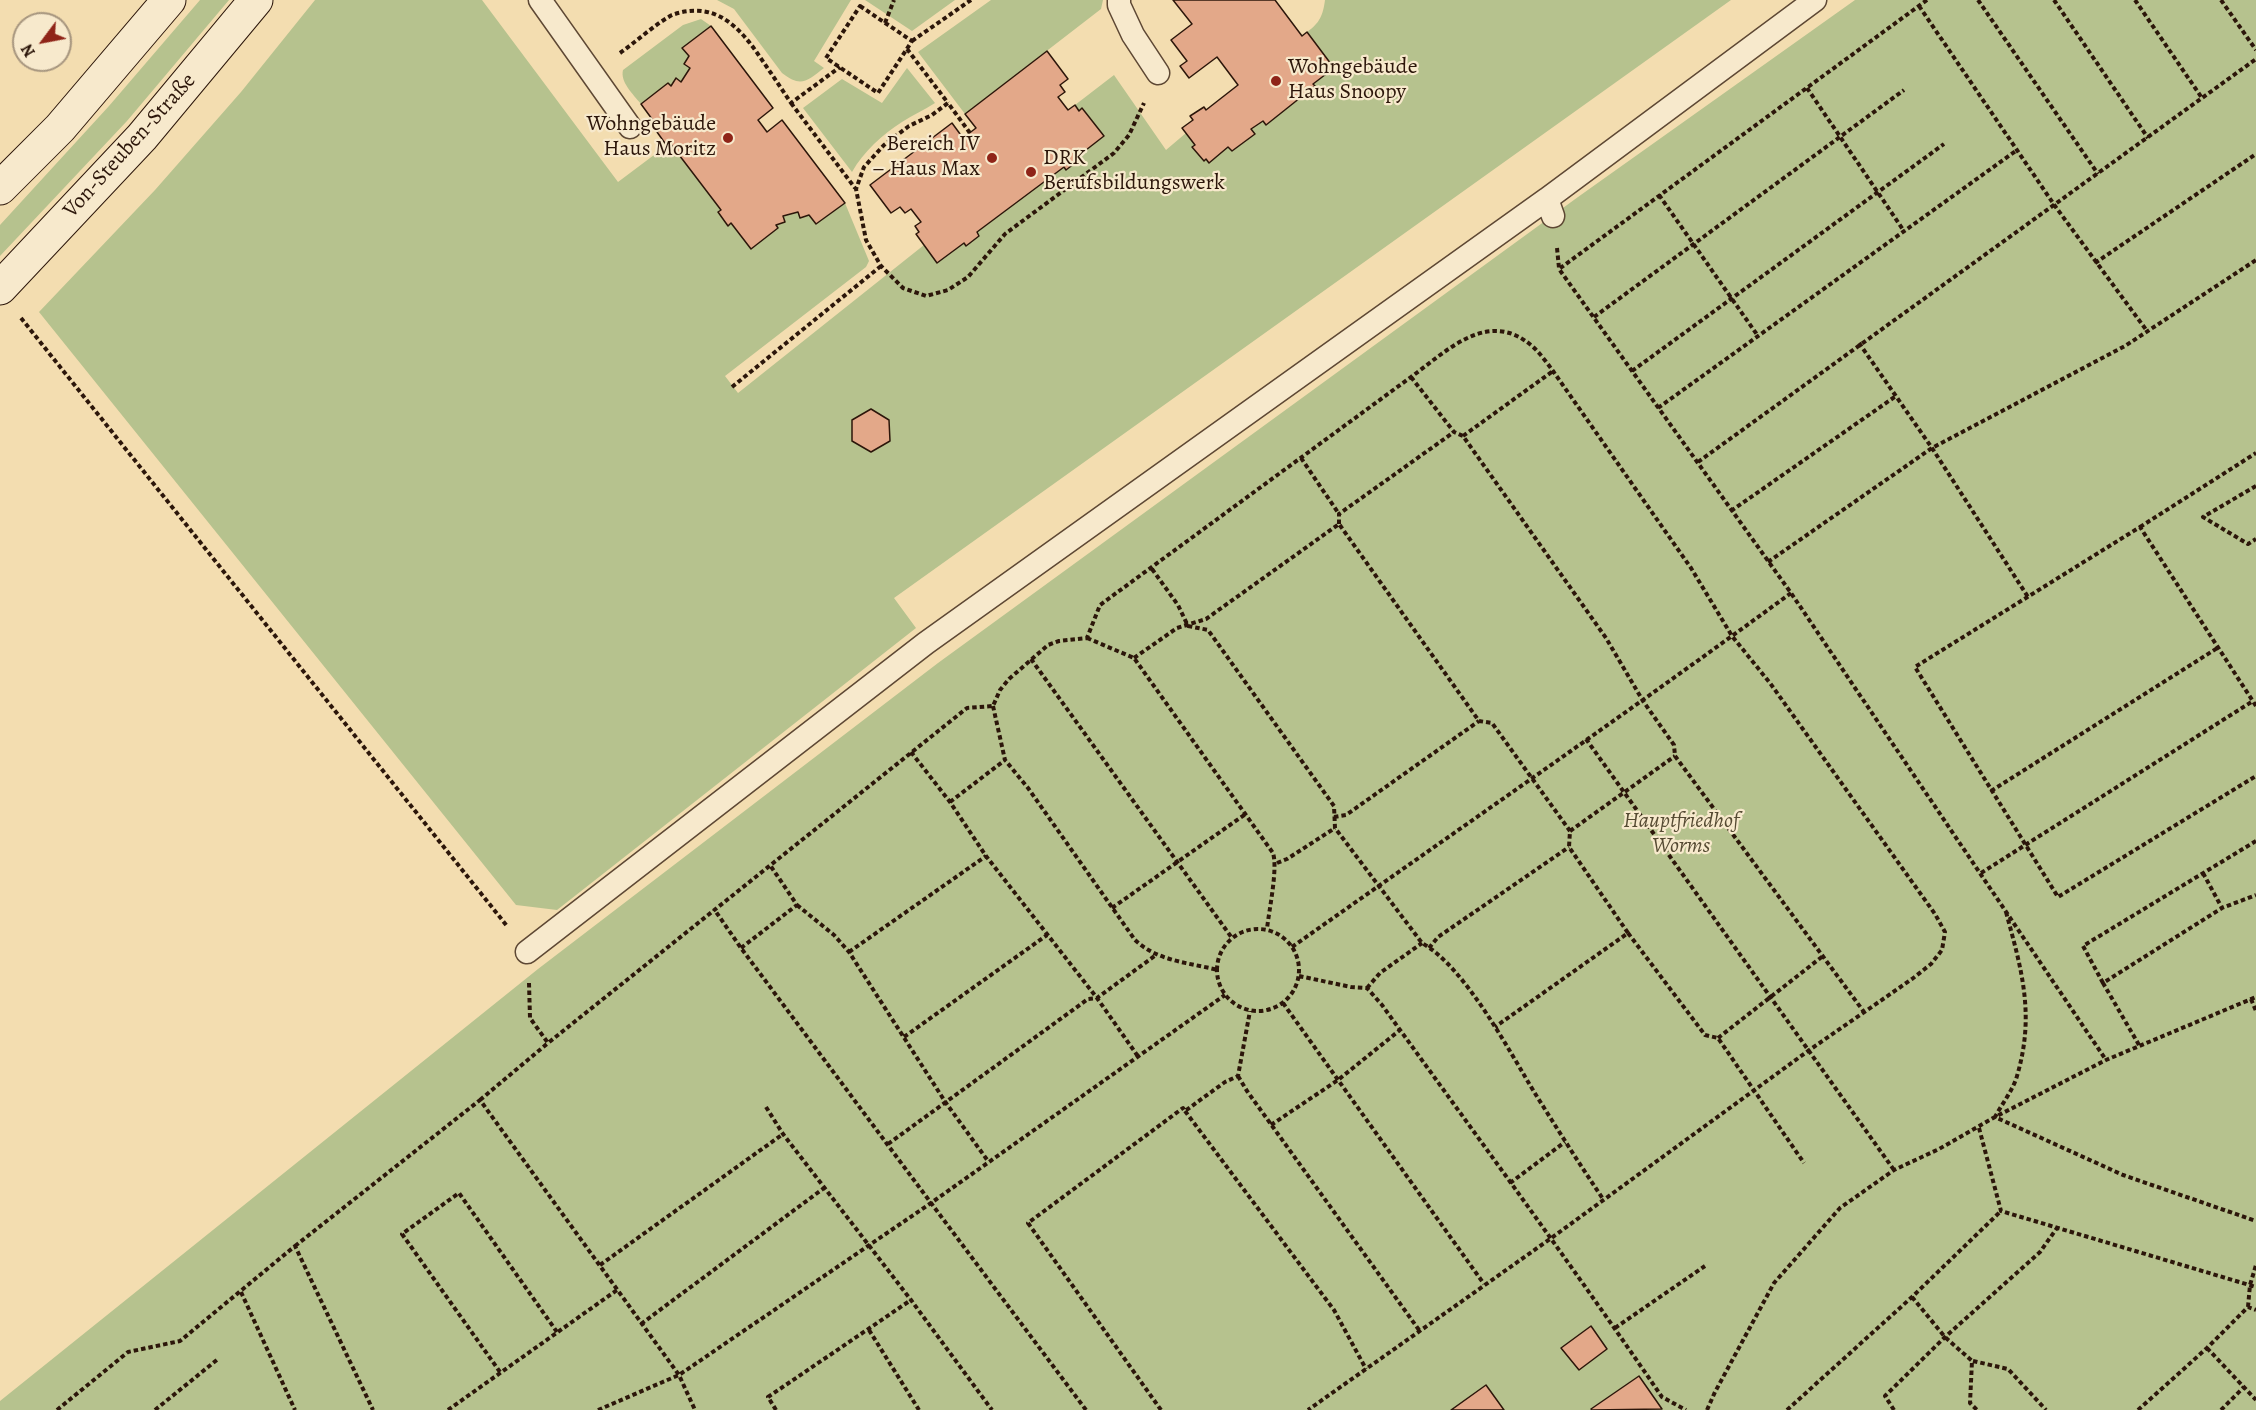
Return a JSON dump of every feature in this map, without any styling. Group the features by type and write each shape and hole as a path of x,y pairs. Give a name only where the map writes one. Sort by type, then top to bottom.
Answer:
{"street":[{"path":"0,188 60,128 169,0"},
{"name":"Von-Steuben-Straße","path":"0,288 142,137 256,0"}],"lane":[{"path":"540,0 630,127"},
{"path":"1119,0 1119,5 1133,35 1158,73"},
{"path":"527,951 926,642 1550,207 1815,0"}],"path":[{"path":"885,23 894,0"},
{"path":"912,41 860,6 826,58 878,93 912,41 970,0"},
{"path":"1927,0 1559,268 1791,593 2106,1060"},
{"path":"1978,0 2098,174"},
{"path":"2054,0 2148,138"},
{"path":"2135,0 2202,98"},
{"path":"2221,0 2256,50"},
{"path":"1919,6 2055,206 2147,331"},
{"path":"592,73 672,15 690,8 710,8 726,16 742,31 791,103 856,189 866,240 881,266 903,288 926,297 948,290 968,277 1005,234 1114,153 1130,135 1158,73"},
{"path":"907,49 970,133"},
{"path":"1698,462 1859,343 2055,206 2256,59"},
{"path":"791,103 840,67"},
{"path":"1806,88 1904,231"},
{"path":"1594,317 1904,90"},
{"path":"856,189 864,167 884,145 909,126 932,115 948,103"},
{"path":"1632,371 1944,144"},
{"path":"1658,408 2017,150"},
{"path":"2096,263 2256,154"},
{"path":"1659,195 1758,336"},
{"path":"1768,561 1932,448 2115,351 2256,260"},
{"path":"732,387 881,266"},
{"path":"20,316 527,951 530,1017 548,1042"},
{"path":"1087,638 1100,605 1462,340 1479,332 1497,331 1516,336 1532,346 1553,371 1691,568 1732,636 1770,683 1844,784 1935,914 1945,932 1942,950 1931,964 1550,1239 1308,1410"},
{"path":"1859,343 1932,448 2028,597"},
{"path":"1463,436 1553,371"},
{"path":"1411,377 1454,432 1463,436 1606,638 1643,701 1674,745 1675,756 1864,1012"},
{"path":"1731,511 1896,396"},
{"path":"1339,514 1454,432"},
{"path":"2256,453 1916,667 2058,897 2256,776"},
{"path":"1301,458 1339,514 1339,524 1479,721"},
{"path":"2256,486 2203,517 2248,544 2256,539"},
{"path":"1134,658 1177,628 1206,619 1339,524"},
{"path":"2140,527 2256,706"},
{"path":"1152,568 1178,605 1188,626"},
{"path":"1292,947 1643,701 1791,593"},
{"path":"1188,626 1208,630 1334,806 1335,828 1422,943 1456,973 1495,1027 1565,1142 1603,1199"},
{"path":"1218,970 1156,955 1144,949 1112,908 1028,788 1005,760 993,706 1000,690 1009,679 1048,645 1087,638 1134,658 1247,813 1273,853 1276,864 1267,929"},
{"path":"1992,791 2218,647"},
{"path":"1031,659 1232,938"},
{"path":"1981,873 2253,701"},
{"path":"60,1409 128,1352 180,1341 910,752 967,708 993,706"},
{"path":"1334,817 1346,814 1479,721 1492,723 1570,831 1569,847 1628,933 1705,1035 1718,1038 1804,1163"},
{"path":"1586,739 1894,1170"},
{"path":"910,752 950,802 986,856 1097,998 1137,1055"},
{"path":"1570,831 1675,756"},
{"path":"950,802 1005,760"},
{"path":"1112,908 1247,813"},
{"path":"1276,864 1335,828"},
{"path":"2139,1045 2083,946 2256,841"},
{"path":"1429,948 1438,937 1569,847"},
{"path":"849,952 986,856"},
{"path":"770,865 796,905 834,935 849,952 946,1103 988,1161"},
{"path":"2203,873 2222,908"},
{"path":"2103,983 2222,908 2256,895"},
{"path":"741,948 796,905"},
{"path":"714,909 1086,1410"},
{"path":"1995,1117 2016,1077 2027,1020 2023,972 2005,909"},
{"path":"1250,929 1267,929 1288,941 1299,966 1299,976 1293,993 1283,1003 1272,1009 1250,1011 1233,1003 1225,994 1218,981 1218,961 1227,942 1232,938 1250,929"},
{"path":"1495,1027 1628,933"},
{"path":"904,1037 1047,935"},
{"path":"1367,988 1380,972 1422,943"},
{"path":"888,1144 1088,999 1097,998 1156,955"},
{"path":"1718,1038 1823,956"},
{"path":"1299,976 1367,988 1400,1030 1615,1328 1662,1397 1686,1410"},
{"path":"598,1410 679,1375 932,1203 1225,994"},
{"path":"1707,1410 1774,1283 1840,1208 1894,1170 1979,1128 1995,1117 2106,1060 2256,997"},
{"path":"2251,999 2256,1011"},
{"path":"1283,1003 1485,1284"},
{"path":"1250,1011 1238,1076 1419,1330"},
{"path":"1271,1125 1338,1080 1400,1030"},
{"path":"1185,1111 1225,1082 1238,1076"},
{"path":"480,1100 679,1375 695,1410"},
{"path":"766,1107 783,1134 911,1300 992,1410"},
{"path":"1161,1410 1028,1223 1183,1108 1334,1310 1366,1369"},
{"path":"1995,1117 2123,1175 2256,1221"},
{"path":"1979,1128 2001,1211"},
{"path":"600,1265 783,1134"},
{"path":"1510,1183 1565,1142"},
{"path":"641,1324 824,1188"},
{"path":"500,1372 402,1234 421,1220 459,1193 556,1332"},
{"path":"2001,1211 2256,1287"},
{"path":"1787,1410 1912,1297 2001,1211"},
{"path":"1894,1410 1885,1396 1945,1337 2040,1252 2057,1228"},
{"path":"296,1246 373,1410"},
{"path":"2138,1410 2207,1348 2248,1307 2250,1285 2256,1265"},
{"path":"1615,1328 1705,1266"},
{"path":"448,1410 617,1290"},
{"path":"241,1292 295,1410"},
{"path":"1912,1297 1945,1337 1972,1361 2008,1369 2046,1410"},
{"path":"776,1410 768,1397 911,1300"},
{"path":"2248,1307 2256,1310"},
{"path":"869,1330 919,1410"},
{"path":"2207,1348 2256,1400"},
{"path":"155,1410 218,1359"},
{"path":"1972,1361 1970,1403 1977,1410"},
{"path":"2221,1410 2244,1387"},
{"path":"1885,1410 1890,1405"}],"green space":[{"path":"200,0 229,0 127,121 0,256 0,225 109,106"},
{"path":"315,0 482,0 618,182 670,143 721,210 718,212 727,225 731,223 751,249 778,228 776,225 785,222 783,216 798,212 801,218 809,215 816,224 845,203 869,261 866,267 725,376 738,393 924,245 964,243 967,245 979,236 977,232 1064,167 1067,170 1079,160 1077,157 1103,136 1083,108 1079,111 1075,105 1114,75 1166,150 1186,133 1195,145 1192,147 1203,161 1206,159 1209,162 1228,147 1232,151 1254,134 1251,129 1263,121 1266,124 1315,87 1313,84 1333,68 1307,32 1320,18 1325,0 1731,0 894,598 916,628 557,910 516,905 39,312 155,190 241,92"},
{"path":"717,0 851,0 814,61 824,68 808,79 799,81 782,73 734,9"},
{"path":"865,0 955,0 912,31"},
{"path":"991,0 1103,0 1101,9 965,114 918,52"},
{"name":"Hauptfriedhof Worms","path":"1855,0 2256,0 2256,1410 0,1410 0,1401 538,969 938,663 1578,197"},
{"path":"701,19 711,26 689,56 690,68 681,82 675,78 671,86 668,83 641,104 625,83 623,70 683,25"},
{"path":"907,68 935,103 902,122 881,138 862,157 852,172 803,108 842,79 882,103"}],"building":[{"name":"Wohngebäude Haus Snoopy","path":"1173,0 1275,0 1302,36 1307,32 1334,68 1266,125 1263,121 1251,129 1255,134 1232,151 1228,147 1209,163 1206,159 1204,161 1192,147 1195,145 1182,128 1193,120 1190,116 1204,107 1206,110 1238,85 1217,57 1189,78 1180,66 1187,61 1171,40 1192,24"},
{"name":"Wohngebäude Haus Moritz","path":"711,26 773,108 758,120 767,132 782,120 845,203 816,224 809,215 800,218 798,212 783,216 785,222 776,225 778,228 751,249 731,223 728,226 718,212 721,210 670,143 667,146 657,132 660,130 641,104 668,83 671,86 676,78 681,82 690,68 684,64 689,56 682,48"},
{"name":"Bereich IV – Haus Max","path":"1047,51 1068,79 1060,85 1065,92 1058,97 1068,110 1075,105 1079,111 1082,108 1104,136 1077,157 1079,160 1066,170 1064,167 977,232 979,236 966,246 964,243 937,263 916,234 919,232 915,226 921,222 911,209 905,213 900,207 891,213 870,185 952,123 963,138 976,128 965,114"},
{"path":"871,409 889,420 890,441 871,452 852,441 852,420"},
{"path":"1591,1326 1607,1349 1579,1370 1561,1348"},
{"path":"1639,1376 1662,1409 1591,1409"},
{"path":"1486,1385 1504,1410 1451,1410"}],"place":[{"name":"Wohngebäude Haus Snoopy","path":"1276,81"},
{"name":"Wohngebäude Haus Moritz","path":"728,138"},
{"name":"Bereich IV – Haus Max","path":"992,158"},
{"name":"DRK Berufsbildungswerk","path":"1031,172"}]}
